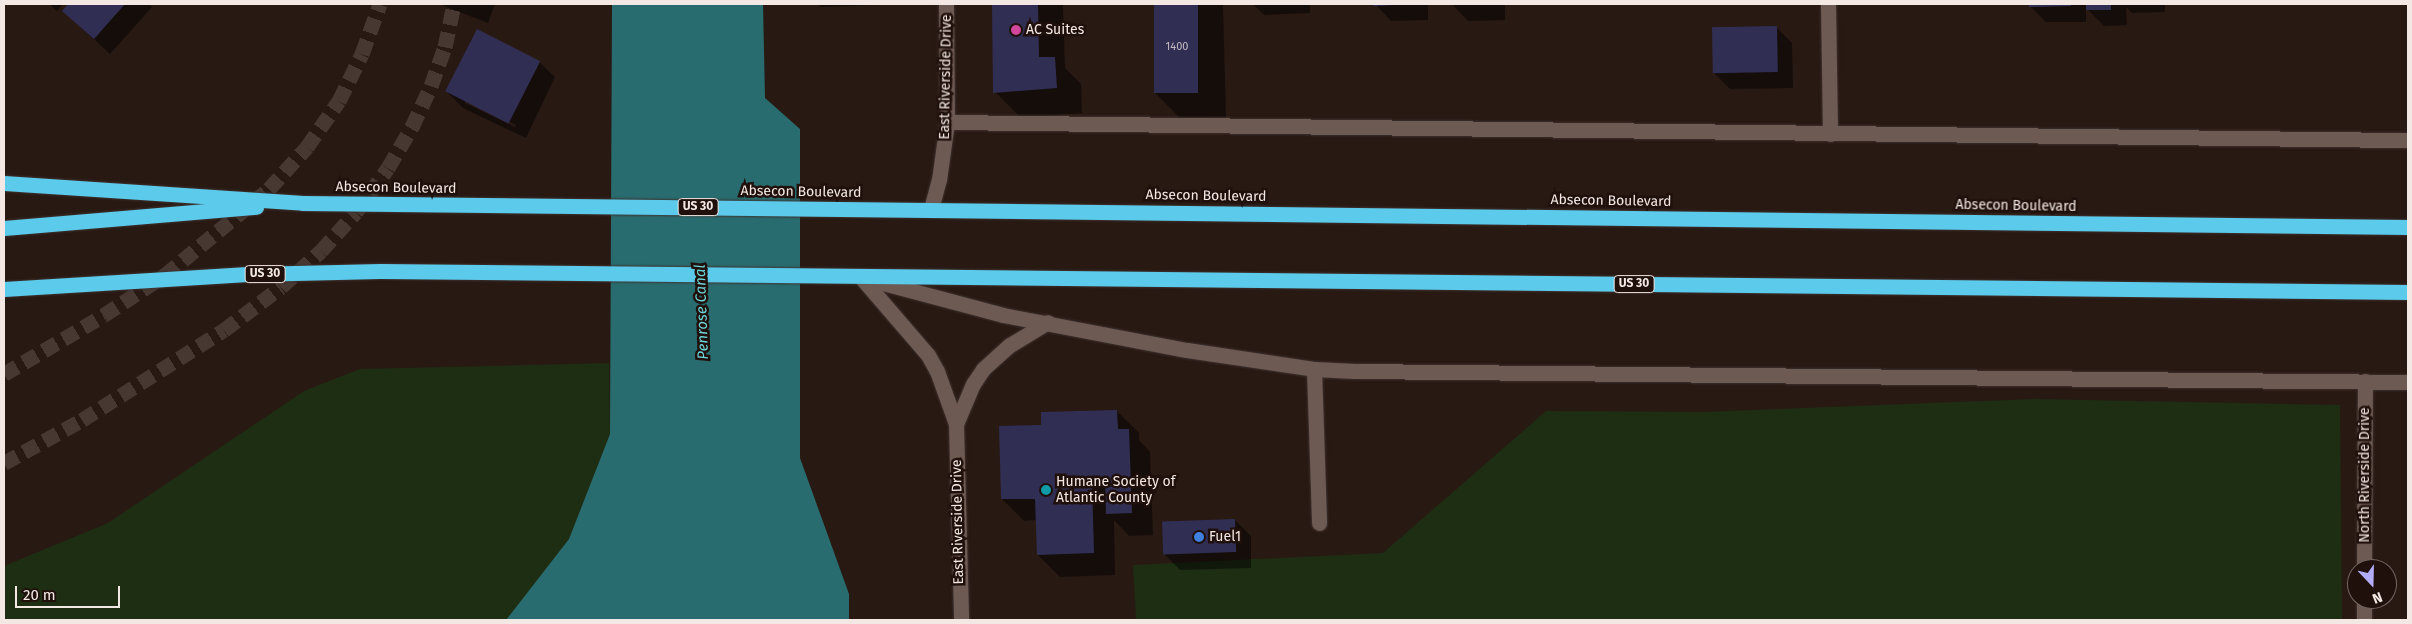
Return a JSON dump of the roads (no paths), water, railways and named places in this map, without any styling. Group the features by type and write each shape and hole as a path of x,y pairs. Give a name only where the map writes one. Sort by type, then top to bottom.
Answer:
{"highway":[{"name":"Absecon Boulevard","path":"4,182 303,203 2408,227"},
{"path":"4,228 303,203"},
{"name":"US 30","path":"4,289 252,274 380,271 2408,292"}],"street":[{"name":"East Riverside Drive","path":"931,209 940,180 947,122 946,4"},
{"path":"1828,4 1830,134"},
{"path":"947,122 2408,140"},
{"name":"East Riverside Drive","path":"860,276 928,355 944,388 956,424 960,620"},
{"path":"860,276 1003,315 1048,322 1187,350 1314,369 1434,372 2408,382"},
{"name":"East Riverside Drive","path":"956,424 973,384 982,369 1010,345 1048,322"},
{"path":"1314,369 1319,523"},
{"name":"North Riverside Drive","path":"2364,559 2365,381"}],"water":[{"name":"Penrose Canal","path":"612,4 763,4 765,98 800,129 800,458 849,594 849,620 506,620 569,539 610,434"}],"tunnel":[{"path":"4,374 104,315 165,275 269,189 307,147 339,101 362,54 380,4"},
{"path":"4,463 82,420 224,330 281,287 321,251 356,212 388,168 412,127 431,86 445,47 454,4"}],"place":[{"name":"AC Suites","path":"1016,30"},
{"name":"Humane Society of Atlantic County","path":"1046,490"},
{"name":"Fuel1","path":"1199,537"}]}
